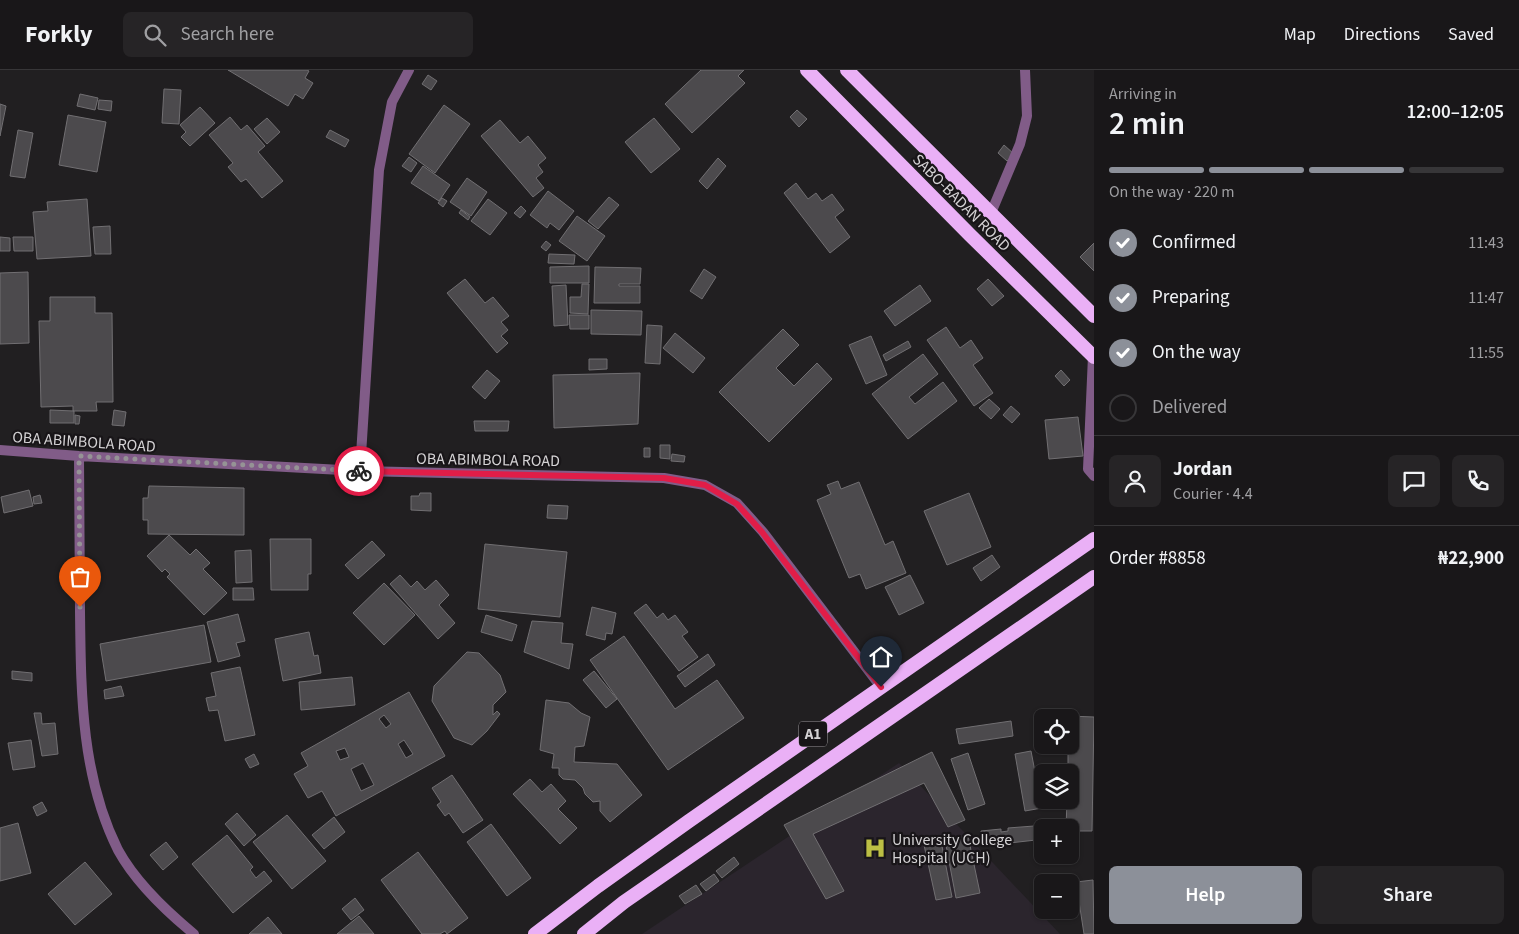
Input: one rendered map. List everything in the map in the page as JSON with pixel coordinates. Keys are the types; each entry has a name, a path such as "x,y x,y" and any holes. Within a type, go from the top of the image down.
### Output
{"highway":[{"name":"SABO-BADAN ROAD","path":"807,70 1094,356"},
{"name":"SABO-BADAN ROAD","path":"847,70 1092,310"},
{"name":"A1","path":"536,934 598,886 689,821 1094,539"},
{"name":"A1","path":"584,934 624,902 1094,577"}],"street":[{"path":"360,471 379,170 392,102 409,70"},
{"path":"991,212 1020,144 1027,116 1025,70"},
{"path":"1094,356 1088,469 1094,476"},
{"name":"OBA ABIMBOLA ROAD","path":"0,450 360,471 664,478 705,485 737,504 762,532 881,687"},
{"path":"79,456 81,682 86,740 98,803 119,851 143,886 172,916 194,934"}],"shaded area":[{"name":"University College Hospital (UCH)","path":"899,763 1034,906 1034,919 1046,919 1060,934 642,934"}],"building":[{"path":"228,70 307,70 309,71 305,78 313,83 303,99 295,94 288,106"},
{"path":"701,70 744,70 738,76 745,83 692,133 665,104"},
{"path":"428,75 437,81 431,90 422,84"},
{"path":"164,89 181,90 179,124 162,123"},
{"path":"80,94 98,98 95,110 77,106"},
{"path":"99,100 112,101 111,111 98,109"},
{"path":"0,104 6,106 0,136"},
{"path":"444,105 470,124 435,173 409,154"},
{"path":"200,107 215,123 190,146 181,137 186,132 180,125"},
{"path":"797,110 807,119 799,127 790,117"},
{"path":"68,115 106,122 97,172 59,165"},
{"path":"230,117 241,130 247,125 265,146 258,152 283,181 262,198 246,179 241,182 228,167 233,163 209,135"},
{"path":"267,118 280,132 267,144 254,129"},
{"path":"654,118 680,149 651,173 625,142"},
{"path":"500,120 520,143 528,136 546,158 538,165 543,172 536,178 544,188 533,197 481,136"},
{"path":"18,130 33,133 25,178 10,176"},
{"path":"330,130 349,140 345,147 326,137"},
{"path":"1004,145 1014,154 1007,161 998,153"},
{"path":"409,157 417,163 411,172 402,166"},
{"path":"718,158 726,166 707,189 699,181"},
{"path":"423,166 450,185 439,201 411,183"},
{"path":"467,178 487,192 471,216 450,202"},
{"path":"796,183 808,199 816,193 822,201 832,194 844,210 835,217 850,237 830,253 784,193"},
{"path":"548,191 574,211 559,230 550,223 547,228 530,215"},
{"path":"609,197 619,205 598,229 588,221"},
{"path":"442,198 447,201 443,207 438,203"},
{"path":"87,199 91,256 37,259 33,212 48,211 47,202"},
{"path":"488,199 507,213 490,235 471,221"},
{"path":"521,206 526,211 520,218 514,213"},
{"path":"461,210 470,217 468,220 459,213"},
{"path":"577,216 605,236 587,261 559,241"},
{"path":"110,226 111,254 95,254 93,227"},
{"path":"0,237 10,238 10,251 0,251"},
{"path":"13,237 33,237 33,251 14,251"},
{"path":"546,241 551,245 546,251 541,247"},
{"path":"1094,243 1094,271 1080,257"},
{"path":"549,254 575,255 574,264 548,263"},
{"path":"589,266 589,283 550,283 550,267"},
{"path":"595,267 641,268 640,284 619,284 619,286 640,286 640,303 594,303"},
{"path":"704,269 716,277 702,299 690,291"},
{"path":"28,272 29,343 0,344 0,273"},
{"path":"465,279 485,303 493,297 509,316 501,322 508,330 501,336 508,343 497,353 447,293"},
{"path":"988,279 1004,296 992,306 977,289"},
{"path":"582,284 589,284 588,314 570,313 570,297 581,297"},
{"path":"566,285 568,325 554,326 552,286"},
{"path":"920,285 931,301 895,326 884,311"},
{"path":"50,297 95,297 95,313 112,313 113,402 96,402 97,411 73,411 73,406 41,407 39,321 50,321"},
{"path":"591,310 642,311 641,335 591,334"},
{"path":"569,315 589,315 589,329 570,329"},
{"path":"647,325 662,326 660,364 645,363"},
{"path":"946,327 960,348 971,340 983,358 973,365 993,393 974,406 927,340"},
{"path":"783,329 799,345 776,368 794,386 817,363 832,379 769,442 719,392"},
{"path":"675,333 705,358 693,373 663,348"},
{"path":"871,336 887,375 866,384 849,345"},
{"path":"908,341 911,347 886,361 883,355"},
{"path":"923,354 938,374 909,397 915,404 943,382 957,401 908,439 872,394"},
{"path":"589,359 607,359 607,369 589,370"},
{"path":"487,370 500,381 485,399 472,387"},
{"path":"1061,370 1070,380 1064,386 1055,376"},
{"path":"640,373 638,424 554,428 553,375"},
{"path":"989,399 1000,409 991,419 979,408"},
{"path":"1011,406 1020,414 1012,423 1003,415"},
{"path":"50,410 74,411 74,423 50,423"},
{"path":"114,410 126,412 124,426 112,425"},
{"path":"75,415 80,416 79,424 75,424"},
{"path":"1078,417 1083,456 1049,459 1045,420"},
{"path":"474,421 509,421 508,431 475,431"},
{"path":"660,445 670,445 670,459 660,458"},
{"path":"644,448 650,448 650,457 644,457"},
{"path":"672,454 685,456 684,462 671,461"},
{"path":"838,481 841,489 859,482 885,545 893,541 906,573 866,589 860,574 849,578 817,500 831,494 827,485"},
{"path":"149,486 244,488 244,535 148,534 148,520 143,520 143,498 148,498"},
{"path":"29,490 33,506 4,513 1,497"},
{"path":"420,493 431,493 431,511 411,510 411,496 419,496"},
{"path":"969,493 991,547 947,565 924,511"},
{"path":"40,495 42,503 34,504 33,497"},
{"path":"548,505 568,506 567,519 547,518"},
{"path":"169,535 190,555 196,549 210,563 203,569 227,593 204,615 167,577 170,574 165,569 162,572 147,556"},
{"path":"270,539 311,539 311,574 308,574 308,590 271,590"},
{"path":"372,541 385,555 358,579 345,565"},
{"path":"485,544 567,552 560,617 478,609"},
{"path":"251,550 252,582 236,583 235,551"},
{"path":"992,555 1000,567 981,581 973,568"},
{"path":"400,575 411,587 417,581 425,590 436,580 449,595 439,605 455,623 438,639 390,584"},
{"path":"910,575 924,603 899,615 885,587"},
{"path":"384,583 415,615 384,645 353,613"},
{"path":"233,588 253,588 254,600 233,600"},
{"path":"646,604 657,618 663,613 668,620 675,615 688,632 682,636 698,657 679,671 634,613"},
{"path":"592,607 616,613 612,634 606,633 605,640 586,635"},
{"path":"238,614 245,641 236,643 240,656 218,662 207,622"},
{"path":"486,615 517,625 512,641 481,632"},
{"path":"532,621 563,623 561,643 573,644 569,669 524,652"},
{"path":"204,625 211,662 106,681 100,644"},
{"path":"309,632 314,656 318,655 321,673 283,681 275,639"},
{"path":"624,636 675,709 717,680 744,718 668,770 590,660"},
{"path":"467,652 479,653 500,675 506,692 493,705 493,715 497,711 500,714 487,731 472,745 454,738 432,701 434,686"},
{"path":"708,654 715,665 685,687 677,676"},
{"path":"240,667 255,735 225,741 218,710 209,711 206,698 216,696 211,673"},
{"path":"12,671 32,673 32,681 12,679"},
{"path":"594,671 617,699 606,708 583,680"},
{"path":"352,677 355,705 301,710 299,682"},
{"path":"121,686 124,696 105,699 104,690"},
{"path":"409,692 445,756 336,816 322,791 308,798 294,774 308,766 301,753","holes":["384,715 391,724 386,728 379,719","404,740 413,754 406,758 398,744","345,748 349,757 340,760 336,751","363,763 374,785 361,791 351,769"]},
{"path":"546,700 569,703 581,713 590,717 584,746 575,747 574,762 617,764 642,795 610,822 600,811 600,801 593,802 575,780 563,779 559,775 559,768 552,768 554,754 540,750"},
{"path":"34,713 41,713 42,724 55,723 58,754 42,756"},
{"path":"1079,716 1094,717 1092,831 1079,831 1079,819 1066,819 1067,809 1079,809 1079,764 1068,764 1068,754 1079,754"},
{"path":"1011,721 1013,736 959,744 956,729"},
{"path":"31,740 35,767 13,770 8,743"},
{"path":"1031,751 1034,767 1034,809 1036,809 1025,811 1015,754"},
{"path":"932,752 965,820 948,827 924,783 813,834 844,891 826,899 784,825"},
{"path":"968,753 985,804 968,810 951,759"},
{"path":"254,754 259,764 250,768 245,759"},
{"path":"452,775 483,820 463,833 449,813 445,816 437,805 441,802 432,788"},
{"path":"530,779 542,792 551,784 566,801 558,809 577,828 560,844 513,794"},
{"path":"42,802 47,811 37,816 33,807"},
{"path":"237,813 256,835 244,846 225,824"},
{"path":"287,815 326,861 292,889 253,842"},
{"path":"334,817 345,832 324,849 312,835"},
{"path":"18,823 31,873 0,881 0,828"},
{"path":"491,824 531,878 507,896 467,842"},
{"path":"1034,826 1034,840 983,846 981,831 1001,829 1001,832 1008,831 1008,828"},
{"path":"227,835 253,867 250,870 256,878 264,871 272,881 233,913 192,864"},
{"path":"968,836 980,893 956,898 945,840"},
{"path":"941,841 952,897 936,900 924,845"},
{"path":"166,842 178,857 163,870 150,855"},
{"path":"418,852 468,918 447,934 445,931 440,934 422,934 381,880"},
{"path":"734,857 739,864 722,878 716,871"},
{"path":"85,862 112,894 75,925 48,894"},
{"path":"714,874 719,881 706,891 700,884"},
{"path":"1093,880 1094,934 1084,934 1079,902 1079,882"},
{"path":"696,885 702,894 685,904 679,896"},
{"path":"355,898 364,910 351,920 342,909"},
{"path":"359,916 374,934 337,934"},
{"path":"268,917 282,934 249,934"}],"way so far":[{"path":"80,607 79,456 359,471"}],"place":[{"name":"University College Hospital (UCH)","path":"875,848"}],"route":[{"path":"359,471 664,478 705,485 737,504 762,532 881,687"}]}
